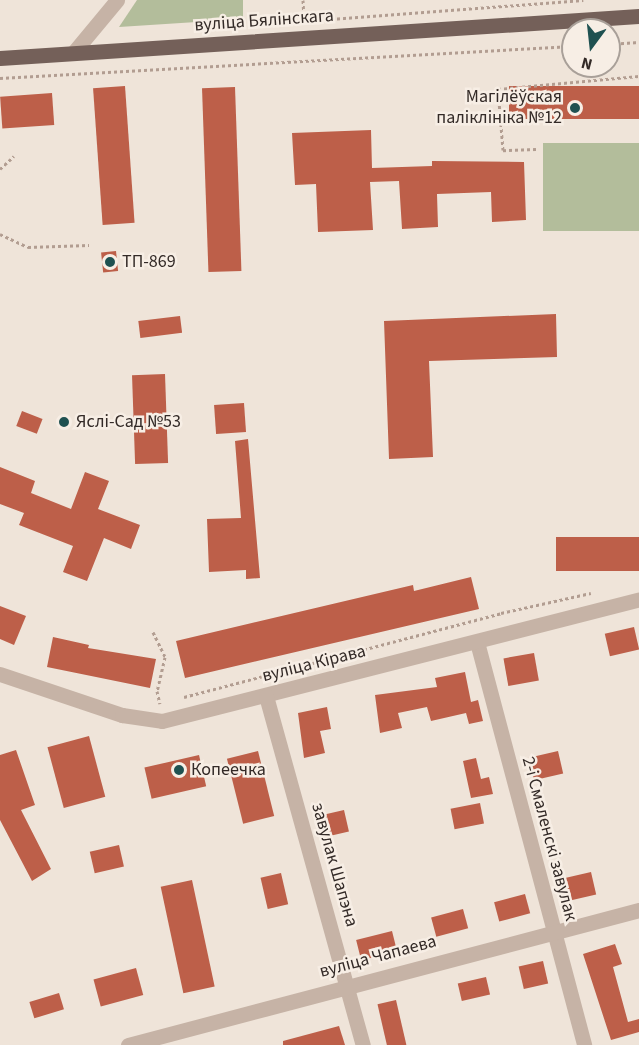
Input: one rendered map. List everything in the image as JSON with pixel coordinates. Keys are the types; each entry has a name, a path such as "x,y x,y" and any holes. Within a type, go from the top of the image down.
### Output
{"main road":[{"name":"вуліца Бялінскага","path":"0,58 639,16"}],"street":[{"path":"73,53 117,0"},
{"name":"вуліца Кірава","path":"0,674 146,722 266,696 639,599"},
{"name":"2-і Смаленскі завулак","path":"477,642 584,1045"},
{"name":"завулак Шапэна","path":"266,696 363,1045"},
{"name":"вуліца Чапаева","path":"128,1045 180,1038 348,985 639,910"}],"path":[{"path":"303,0 304,21"},
{"path":"621,43 639,42"},
{"path":"0,78 561,47"},
{"path":"536,149 503,150 498,89 639,76"},
{"path":"0,169 14,156"},
{"path":"0,234 27,247 89,245"},
{"path":"182,698 501,613 593,593"},
{"path":"153,632 165,657 157,691 160,704"},
{"path":"149,706 171,701"}],"green space":[{"path":"137,0 243,0 243,19 119,27"},
{"path":"543,143 639,143 639,231 543,231"}],"building":[{"path":"125,86 135,223 103,225 93,88"},
{"name":"Магілёўская паліклініка №12","path":"509,86 639,86 639,119 509,119"},
{"path":"235,87 241,271 208,272 202,88"},
{"path":"52,93 54,125 2,129 0,97"},
{"path":"371,130 372,168 432,166 432,161 524,162 526,220 492,222 491,192 437,194 438,227 402,229 399,181 370,182 373,230 318,232 316,184 295,185 292,133"},
{"name":"ТП-869","path":"116,251 118,271 103,272 101,253"},
{"path":"556,314 557,357 429,361 433,457 389,459 384,321"},
{"path":"180,316 182,333 140,338 138,321"},
{"path":"165,374 168,463 135,464 132,375"},
{"path":"244,403 246,432 216,434 214,405"},
{"path":"22,411 43,419 37,434 16,426"},
{"path":"248,439 260,578 246,579 246,570 209,572 207,519 241,518 235,441"},
{"path":"0,467 35,481 31,493 71,509 85,472 109,481 98,509 140,525 131,549 104,538 87,581 63,572 73,546 19,525 24,513 0,504"},
{"path":"556,537 639,537 639,571 556,571"},
{"path":"471,577 479,609 185,678 176,641 413,585 414,591"},
{"path":"0,606 26,616 14,645 0,639"},
{"path":"634,627 639,649 610,656 605,634"},
{"path":"53,637 89,645 88,648 156,659 150,688 47,667"},
{"path":"534,653 539,681 508,686 503,658"},
{"path":"465,672 471,702 478,700 483,721 469,724 466,713 431,721 427,707 398,713 402,728 380,733 375,695 437,687 435,678"},
{"path":"327,707 331,729 320,731 325,753 304,758 298,713"},
{"path":"89,736 105,797 64,808 47,747"},
{"path":"16,750 35,805 21,810 51,869 32,881 0,820 0,755"},
{"path":"258,751 274,816 243,824 227,759"},
{"path":"558,751 563,773 534,780 529,758"},
{"path":"199,755 206,786 152,799 144,768"},
{"path":"476,758 481,779 489,777 493,794 471,798 463,761"},
{"path":"480,803 484,824 455,829 451,809"},
{"path":"344,810 349,831 320,838 315,817"},
{"path":"119,845 124,866 95,873 90,852"},
{"path":"591,872 596,894 567,901 562,879"},
{"path":"281,873 288,904 268,909 261,878"},
{"path":"192,880 215,987 183,993 161,887"},
{"path":"525,894 530,913 499,922 494,902"},
{"path":"463,909 468,928 436,937 431,918"},
{"path":"392,931 397,951 361,960 356,940"},
{"path":"615,944 622,964 613,967 628,1022 639,1019 639,1032 611,1040 583,954"},
{"path":"543,961 548,983 524,989 519,967"},
{"path":"136,968 143,995 101,1006 93,979"},
{"path":"486,977 490,995 462,1001 458,984"},
{"path":"59,993 64,1009 34,1018 29,1002"},
{"path":"396,1000 406,1045 387,1045 377,1004"},
{"path":"339,1026 345,1045 283,1045 283,1041"}],"place":[{"name":"Магілёўская паліклініка №12","path":"575,108"},
{"name":"ТП-869","path":"110,262"},
{"name":"Яслі-Сад №53","path":"64,422"},
{"name":"Копеечка","path":"179,770"}]}
